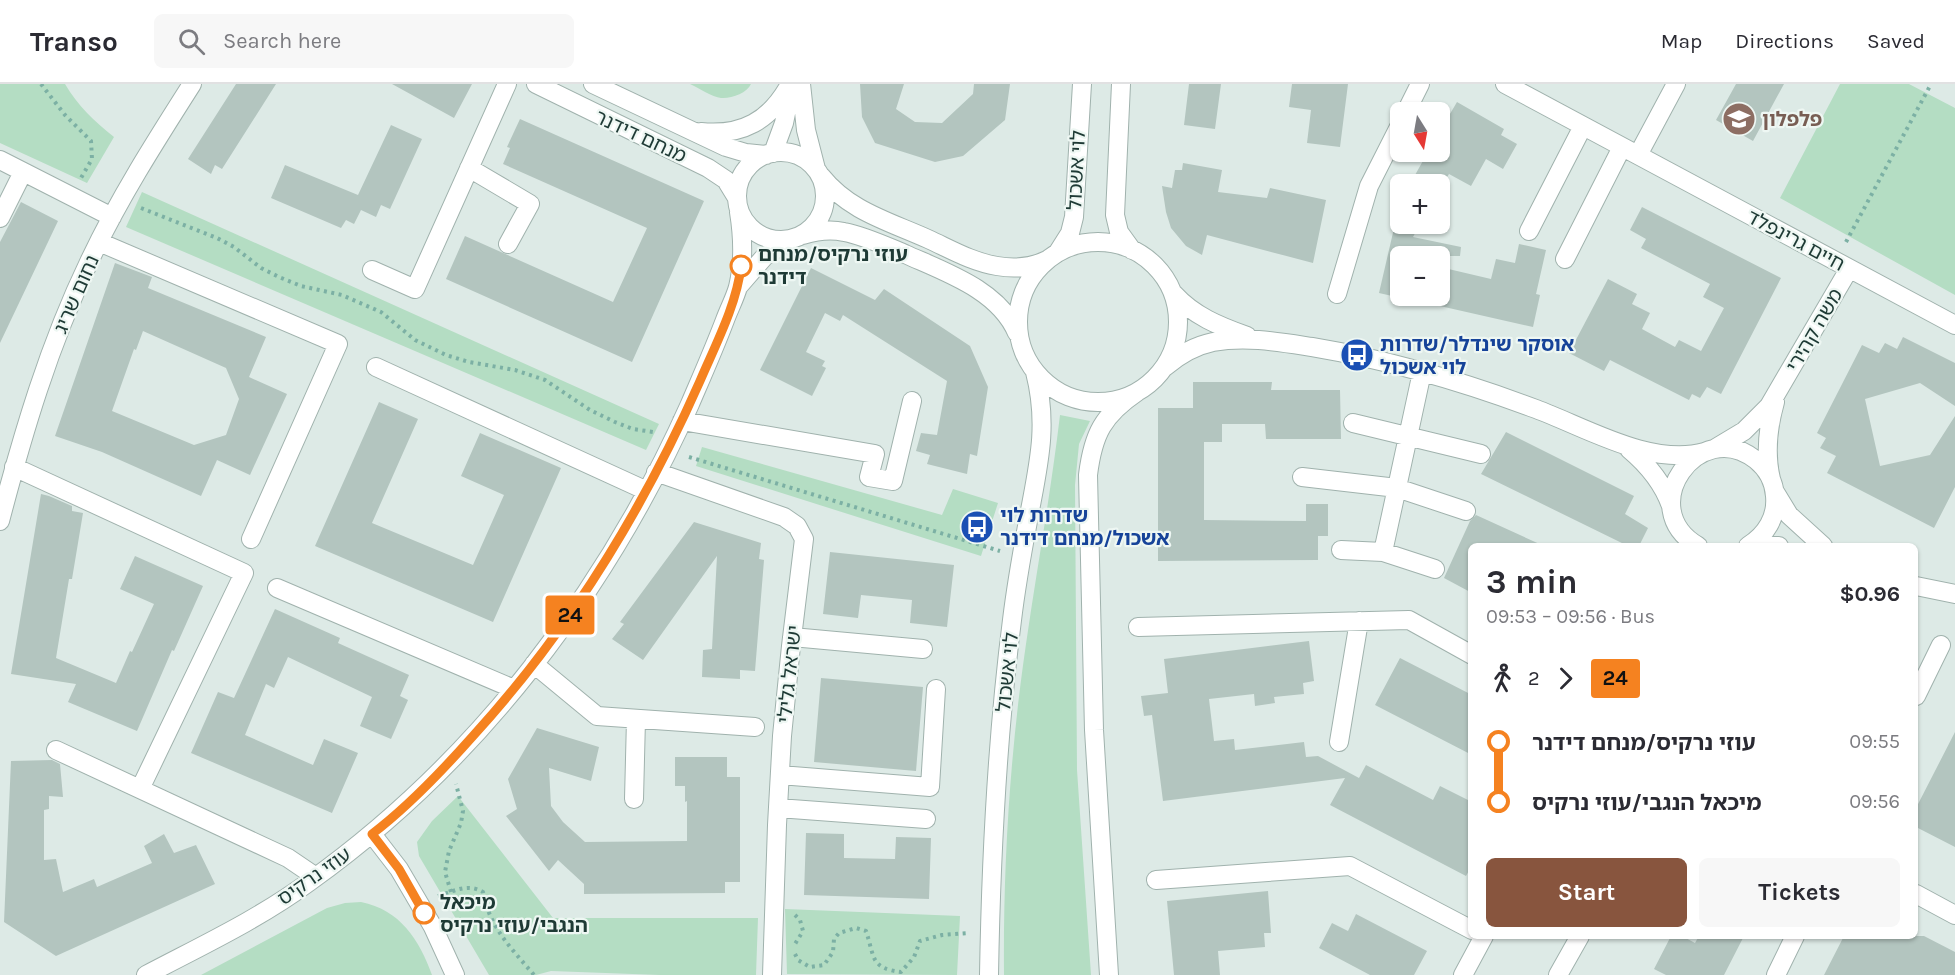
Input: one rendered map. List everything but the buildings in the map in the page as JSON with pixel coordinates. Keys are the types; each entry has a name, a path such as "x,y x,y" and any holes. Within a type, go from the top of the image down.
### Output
{"street":[{"name":"נחום שריג","path":"0,521 14,467 51,350 99,242 121,200 192,84"},
{"path":"372,270 415,289 507,84"},
{"name":"מנחם דידנר","path":"536,84 708,168 726,180 738,205"},
{"name":"מנחם דידנר","path":"593,84 731,149 769,154"},
{"path":"769,154 784,123 791,84"},
{"path":"677,125 710,133 744,128 754,124 774,108 791,84"},
{"path":"796,237 818,221 824,209 825,188 806,130 801,84"},
{"name":"לוי אשכול","path":"1053,256 1070,233 1074,217 1082,84"},
{"name":"לוי אשכול","path":"1121,84 1115,215 1119,232 1132,250"},
{"path":"1411,102 1420,84"},
{"name":"חיים גרינפלד","path":"1505,84 1955,326"},
{"path":"1565,259 1630,151 1676,84"},
{"path":"1529,231 1583,126"},
{"path":"1336,294 1369,186 1390,145"},
{"path":"1137,392 1113,401 1087,402 1053,389 1028,362 1011,320 981,292 949,274 854,234 832,231 768,239 756,233 746,224 738,205 738,184 744,172 754,162 769,154 787,153 800,156 836,193 858,209 975,260 998,266 1035,266 1083,243 1121,245 1143,255 1157,268 1174,294 1188,308 1205,319 1257,339"},
{"path":"0,160 112,218"},
{"path":"469,168 530,204 508,244"},
{"path":"0,218 23,172"},
{"name":"עוזי נרקיס","path":"147,975 229,932 316,877 372,834 450,762 534,664 605,561 647,491 712,353 737,288 743,243 738,205"},
{"name":"עוזי נרקיס","path":"737,288 765,256 796,237"},
{"path":"99,242 338,344 250,539"},
{"path":"1019,338 1018,312 1025,288 1031,277 1053,256"},
{"name":"משה קהירי","path":"1673,514 1672,494 1676,478 1691,460 1737,436 1763,413 1778,392 1842,265"},
{"path":"1165,367 1178,333 1179,320 1174,294"},
{"path":"1109,975 1095,752 1088,475 1091,452 1100,427 1115,409 1157,377 1165,367 1184,352 1202,345 1230,340 1257,339 1337,352 1422,372 1521,403 1623,444 1664,455 1686,456 1730,449 1752,458 1764,468 1789,515 1819,543"},
{"path":"376,367 647,491"},
{"name":"לוי אשכול","path":"989,975 995,794 1002,706 1021,558 1042,441 1042,404 1035,372"},
{"path":"1383,552 1422,372"},
{"name":"משה קהירי","path":"1773,486 1768,468 1768,442 1778,392"},
{"path":"675,435 874,454 869,477 893,481 912,401"},
{"path":"1353,423 1481,454"},
{"path":"1623,444 1637,455 1653,474 1665,493 1682,532 1695,543"},
{"path":"14,467 244,573 140,789"},
{"name":"ישראל גלילי","path":"656,472 778,514 797,526 804,539 792,637 780,775 772,975"},
{"path":"1302,477 1397,488 1466,511"},
{"path":"1753,543 1770,522 1775,507 1773,486"},
{"path":"1673,514 1677,543"},
{"path":"1341,550 1383,552 1435,569"},
{"path":"1918,586 1955,594"},
{"path":"277,588 514,689"},
{"path":"1138,627 1409,620 1468,653"},
{"path":"1339,742 1359,621"},
{"path":"792,637 923,649"},
{"path":"1918,692 1941,645"},
{"path":"534,664 597,716 755,728"},
{"path":"780,775 930,787 936,689"},
{"path":"634,799 636,719"},
{"path":"56,750 288,858 316,877"},
{"path":"778,808 927,819"},
{"path":"372,834 399,869 433,927 455,975"},
{"path":"1156,880 1350,866 1468,928"},
{"path":"1918,895 1955,915"},
{"path":"1464,975 1482,939"},
{"path":"1558,975 1578,939"},
{"path":"1776,975 1794,939"}],"path":[{"path":"41,84 65,115 91,141 92,159 71,196"},
{"path":"1842,265 1931,84"},
{"path":"121,200 217,238 234,247 261,268 279,277 301,286 342,295 381,312 415,340 446,355 525,373 545,380 590,410 633,429 675,435 1021,558"},
{"path":"450,762 463,812 448,851 445,872 451,892"},
{"path":"418,902 474,887 483,892 486,909 495,927 534,975"},
{"path":"774,912 792,912 800,920 803,931 793,949 798,960 810,967 824,965 832,952 834,939 839,933 856,928 866,931 876,963 884,970 901,972 914,957 920,941 942,935 990,932"}],"green space":[{"path":"0,84 65,84 87,113 114,137 87,183 0,143"},
{"path":"690,84 751,84 742,93 721,98"},
{"path":"1840,84 1909,84 1955,108 1955,295 1780,198"},
{"path":"142,192 659,424 646,450 126,227"},
{"path":"1060,415 1090,421 1079,444 1075,485 1077,770 1091,975 1004,975 1006,851 1016,726"},
{"path":"702,447 942,515 953,489 998,503 981,556 696,466"},
{"path":"458,796 553,918 758,918 756,975 660,975 551,971 536,975 489,975 419,856 417,842 432,821"},
{"path":"361,902 387,912 406,928 421,950 432,975 201,975 327,908"},
{"path":"785,909 960,916 957,975 787,974"}],"bus line":[{"name":"24","path":"424,913 399,869 372,834 446,766 506,701 558,632 605,561 647,491 682,421 737,288 741,266"}],"place":[{"name":"פלפלון","path":"1739,119"},
{"name":"עוזי נרקיס/מנחם דידנר","path":"741,266"},
{"name":"אוסקר שינדלר/שדרות לוי אשכול","path":"1357,355"},
{"name":"שדרות לוי אשכול/מנחם דידנר","path":"977,527"},
{"name":"מיכאל הנגבי/עוזי נרקיס","path":"424,913"}]}
